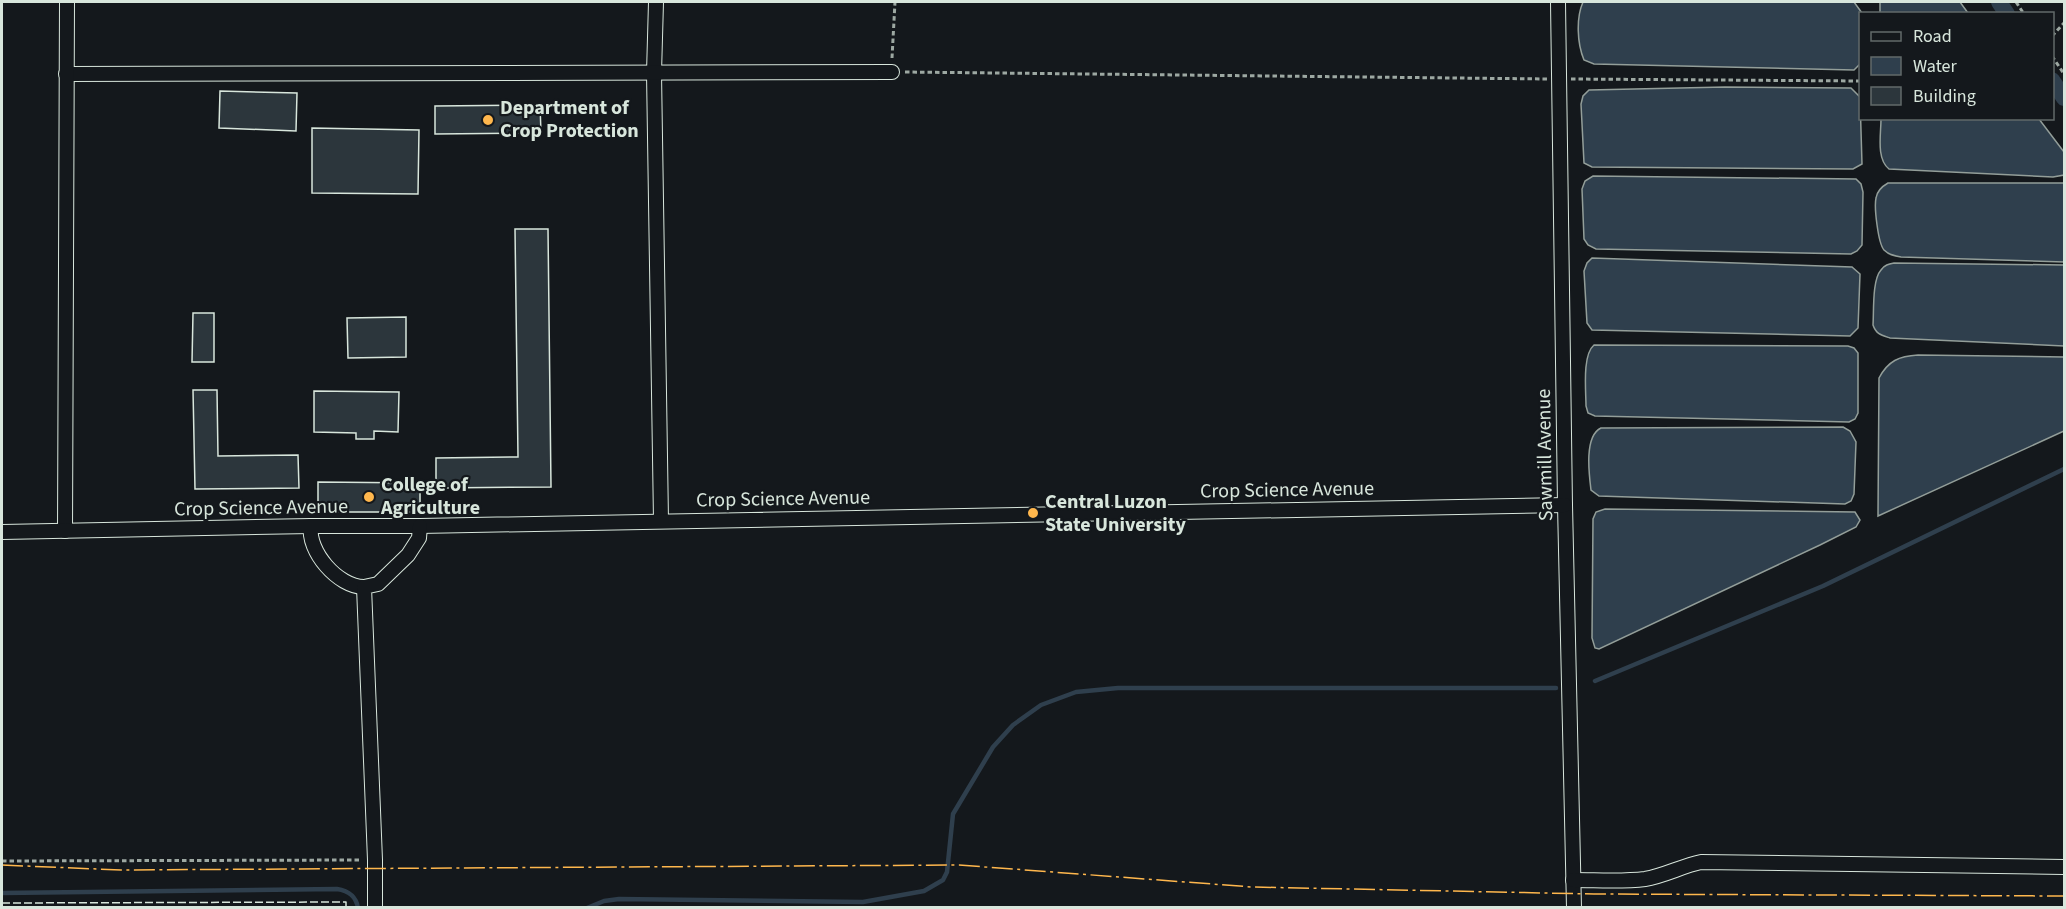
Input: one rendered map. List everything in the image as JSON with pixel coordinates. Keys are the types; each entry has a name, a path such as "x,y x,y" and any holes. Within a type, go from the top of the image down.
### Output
{"street":[{"path":"64,531 67,2"},
{"path":"656,2 654,73 661,521"},
{"name":"Sawmill Avenue","path":"1558,2 1564,505 1574,908"},
{"path":"66,74 892,72"},
{"name":"Crop Science Avenue","path":"2,532 1564,505"},
{"path":"311,526 312,543 332,571 347,584 364,586 378,584 408,555 419,538 420,526"},
{"path":"364,586 375,908"},
{"path":"1573,880 1645,879 1701,862 2064,867"}],"path":[{"path":"895,2 892,72 1859,81"},
{"path":"2054,59 2064,74"},
{"path":"2,861 375,860"}],"water":[{"path":"1583,2 1854,2 1861,12 1859,12 1859,65 1854,70 1594,64 1584,60 1580,46 1578,23"},
{"path":"1880,2 1960,2 1967,12 1880,12"},
{"path":"1725,87 1851,88 1859,96 1862,164 1853,169 1592,167 1584,163 1581,104 1583,96 1589,90"},
{"path":"1881,120 2040,120 2064,152 2064,175 2053,177 1889,169 1882,159"},
{"path":"1593,176 1856,179 1861,184 1863,192 1862,245 1851,254 1596,249 1588,245 1584,239 1582,189 1585,181"},
{"path":"1888,183 2064,183 2064,262 1901,257 1890,254 1884,250 1880,240 1876,209 1877,193"},
{"path":"1592,258 1852,267 1860,274 1858,328 1850,336 1592,330 1587,323 1584,271"},
{"path":"1894,263 2064,265 2064,346 1890,338 1881,335 1873,325 1876,281 1882,268"},
{"path":"1594,345 1848,346 1854,348 1858,353 1858,413 1855,419 1849,422 1595,416 1588,413 1585,383 1586,365 1590,350"},
{"path":"1918,355 2064,357 2064,431 1878,516 1879,378 1886,367 1895,360"},
{"path":"1843,427 1850,431 1856,442 1854,494 1851,501 1845,504 1599,496 1591,490 1590,447 1596,432 1601,428"},
{"path":"1605,509 1855,512 1860,520 1856,527 1820,545 1599,649 1595,648 1592,638 1593,519 1596,512"}],"building":[{"path":"220,91 297,93 296,131 219,128"},
{"name":"Department of Crop Protection","path":"540,105 541,133 435,134 435,106"},
{"path":"312,128 419,130 418,194 312,193"},
{"path":"515,229 548,229 551,487 436,488 436,458 518,457"},
{"path":"193,313 214,313 214,362 192,362"},
{"path":"406,317 406,357 348,358 347,318"},
{"path":"193,390 217,390 218,456 298,455 299,488 195,489"},
{"path":"314,391 399,392 398,432 374,431 374,439 356,439 356,433 314,432"},
{"name":"College of Agriculture","path":"318,482 420,483 420,512 318,512"}],"waterway":[{"path":"1999,2 2006,12"},
{"path":"2054,83 2064,98"},
{"path":"1595,681 1823,586 2064,469"},
{"path":"587,908 604,901 619,899 863,902 924,891 943,880 947,872 953,814 993,747 1013,725 1041,705 1076,692 1118,688 1556,688"},
{"path":"2,893 337,889 351,895 356,900 358,908"}],"fence":[{"path":"2,903 346,902 346,908"}],"power":[{"path":"2,865 121,870 959,865 1252,887 1594,894 2064,896"}],"place":[{"name":"Department of Crop Protection","path":"488,120"},
{"name":"College of Agriculture","path":"369,497"},
{"name":"Central Luzon State University","path":"1033,513"}]}
